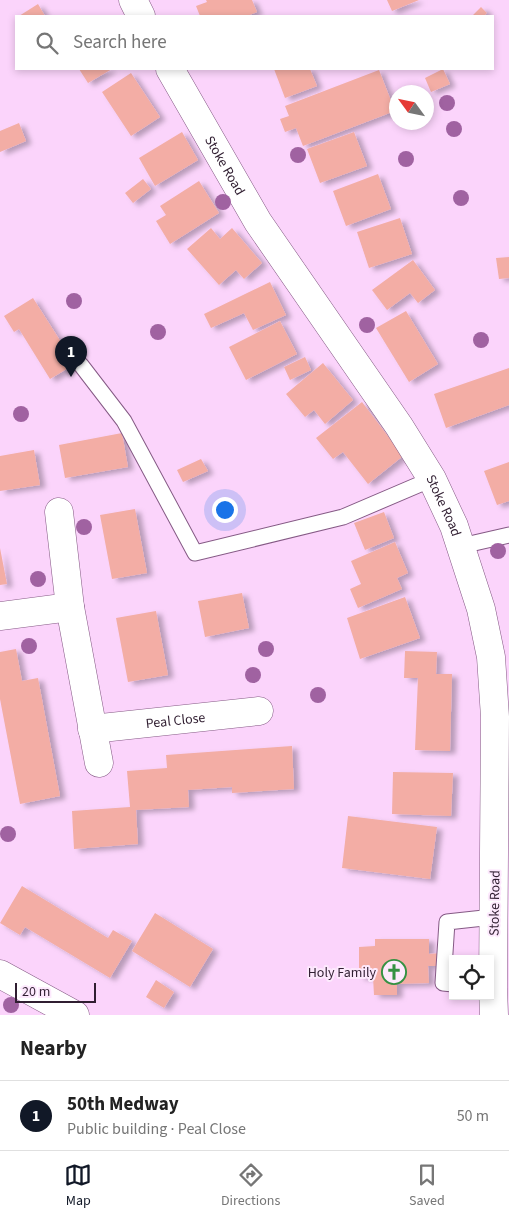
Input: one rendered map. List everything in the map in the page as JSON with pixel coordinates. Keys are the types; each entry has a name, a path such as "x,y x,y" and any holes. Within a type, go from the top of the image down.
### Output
{"street":[{"path":"132,0 140,15"},
{"name":"Stoke Road","path":"171,70 258,222 399,426 432,479 448,512 461,546 481,609 493,676 495,717 492,955"},
{"path":"59,512 70,607 98,763"},
{"path":"0,616 70,607"},
{"name":"Peal Close","path":"92,729 259,711"},
{"path":"0,974 75,1015"},
{"name":"Stoke Road","path":"493,1000 494,1015"}],"lane":[{"path":"81,365 124,421 195,553 343,517 432,479"},
{"path":"461,546 509,535"},
{"path":"449,984 443,984 447,922 493,917"}],"building":[{"path":"206,0 252,0 257,12 250,15 200,15 196,6 207,2"},
{"path":"387,0 419,0 392,11"},
{"path":"38,4 44,15 21,15"},
{"path":"481,7 487,13 485,15 473,15"},
{"path":"80,70 110,70 88,83"},
{"path":"274,70 310,70 317,86 285,98"},
{"path":"379,70 389,96 389,113 303,146 296,128 285,132 280,119 289,116 285,106"},
{"path":"441,70 443,70 450,84 434,91 434,85 428,85 425,78"},
{"path":"131,73 160,117 131,136 102,92"},
{"path":"19,123 26,141 0,152 0,131"},
{"path":"182,132 198,160 155,186 139,158"},
{"path":"354,132 367,166 320,183 307,149"},
{"path":"378,174 391,209 346,226 333,191"},
{"path":"143,179 151,189 133,203 125,193"},
{"path":"199,181 219,213 170,244 156,221 166,215 160,206"},
{"path":"400,218 412,254 369,268 357,232"},
{"path":"211,228 220,239 232,228 262,263 244,279 236,270 219,285 187,249"},
{"path":"509,257 509,278 499,279 496,258"},
{"path":"413,260 435,290 418,303 410,293 387,310 372,290"},
{"path":"270,282 286,315 253,330 244,313 211,328 204,314"},
{"path":"33,298 75,364 50,379 19,329 14,332 4,316"},
{"path":"406,311 438,364 409,382 376,328"},
{"path":"280,321 297,354 246,380 229,347"},
{"path":"305,357 311,370 290,380 284,367"},
{"path":"323,363 353,400 325,424 314,410 305,417 286,394"},
{"path":"509,368 509,405 446,428 434,394"},
{"path":"362,402 403,456 368,484 343,452 333,459 316,438"},
{"path":"122,433 128,467 65,478 59,445"},
{"path":"34,450 40,485 0,491 0,456"},
{"path":"201,459 208,471 183,482 177,470"},
{"path":"509,462 509,501 497,505 484,471"},
{"path":"135,509 147,573 112,579 100,515"},
{"path":"384,512 394,538 365,550 354,523"},
{"path":"395,542 408,573 397,578 402,589 358,608 350,589 361,584 351,561"},
{"path":"0,548 7,584 0,585"},
{"path":"242,593 249,628 205,637 198,601"},
{"path":"405,597 420,638 360,659 347,618"},
{"path":"156,611 168,675 128,682 116,618"},
{"path":"16,649 22,681 38,678 60,796 20,804 0,699 0,652"},
{"path":"405,651 437,652 436,674 452,674 450,751 415,750 418,678 404,678"},
{"path":"292,746 294,789 232,793 232,787 188,790 189,807 136,810 138,844 74,849 72,811 130,807 127,771 167,768 166,755"},
{"path":"393,772 453,773 451,816 392,814"},
{"path":"348,816 437,827 430,879 342,868"},
{"path":"22,886 108,938 113,930 132,941 110,978 25,927 20,935 0,923"},
{"path":"155,913 213,949 190,987 132,951"},
{"name":"Holy Family","path":"375,939 429,939 429,954 441,953 441,966 428,966 429,983 397,984 397,995 374,995 373,977 359,977 359,947 375,946"},
{"path":"156,980 174,992 164,1008 146,997"}],"place":[{"name":"50th Medway","path":"71,377"},
{"name":"Holy Family","path":"394,972"}]}
